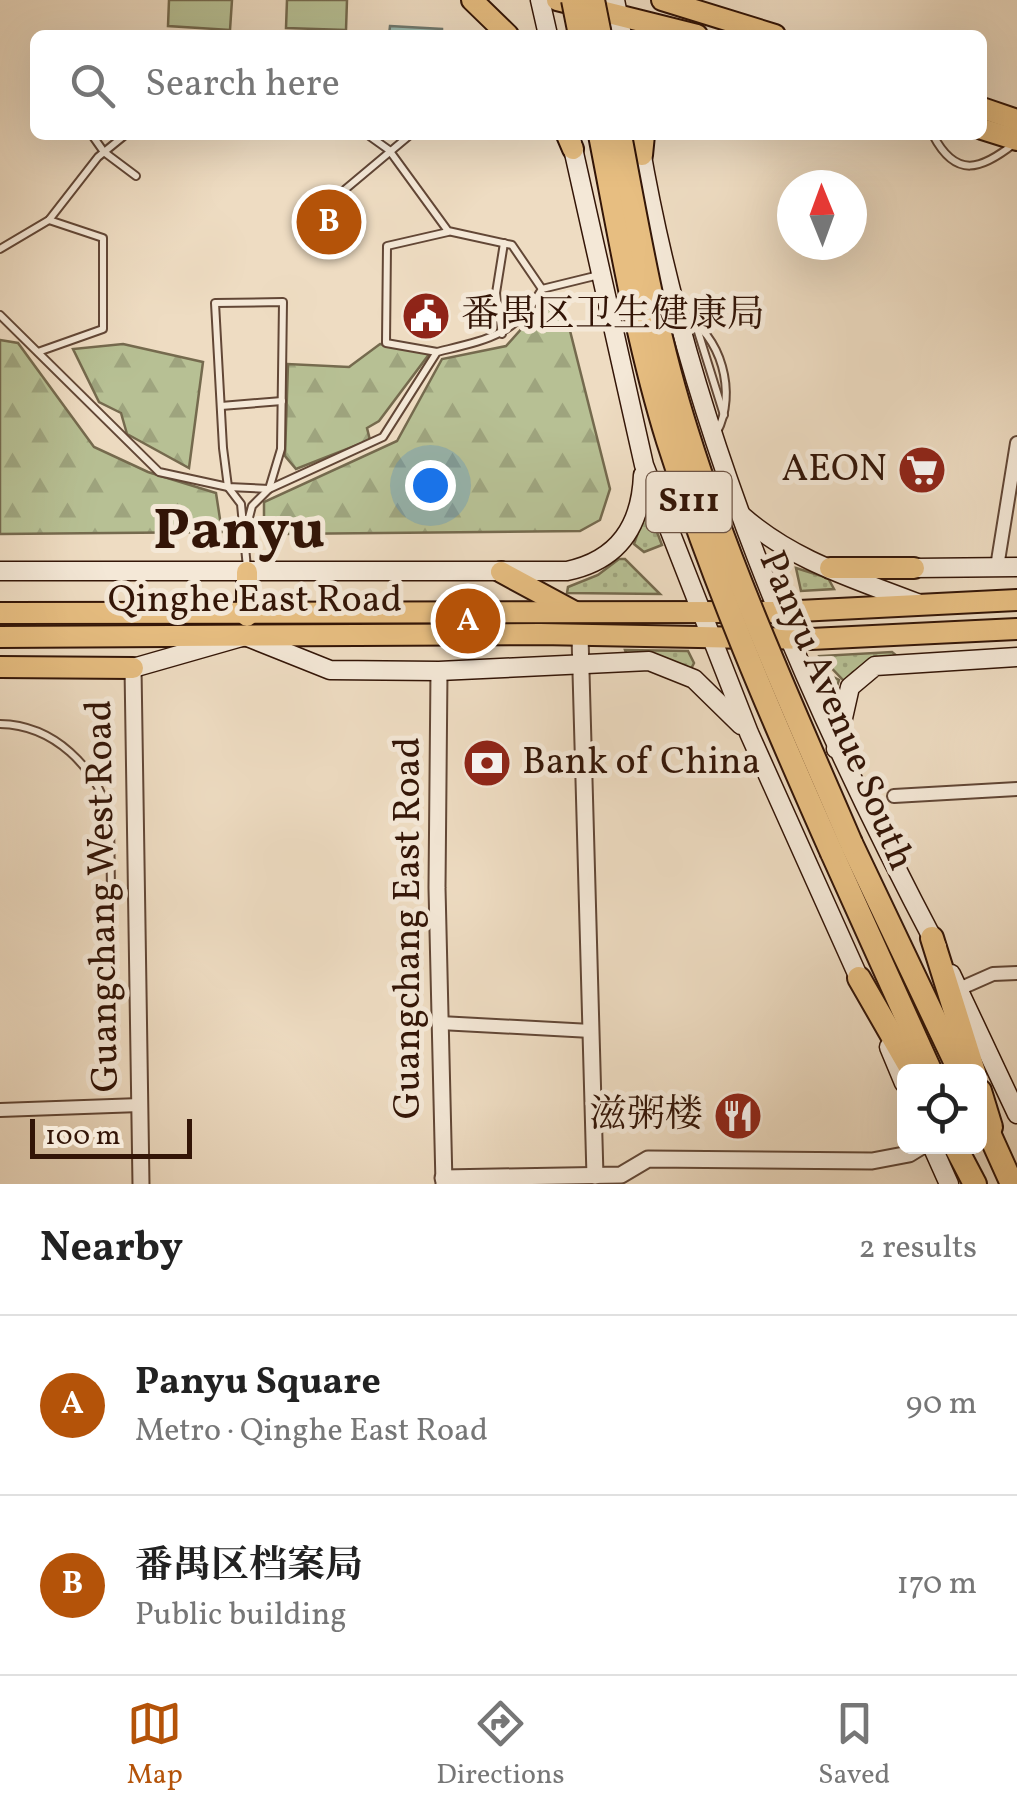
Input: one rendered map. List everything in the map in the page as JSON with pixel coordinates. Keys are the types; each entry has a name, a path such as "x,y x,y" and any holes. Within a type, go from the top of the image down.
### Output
{"highway":[{"path":"573,0 579,30"},
{"path":"594,0 599,30"},
{"name":"Panyu Avenue South","path":"601,140 641,341 667,438 711,565 842,848 956,1064"},
{"name":"Panyu Avenue South","path":"621,140 660,340 687,432 734,567 928,1064"},
{"path":"932,938 971,1064"},
{"path":"859,978 909,1064"},
{"path":"987,1114 1001,1159"},
{"path":"987,1128 1012,1184"},
{"path":"960,1154 979,1184"},
{"path":"969,1154 979,1184"}],"main road":[{"path":"472,0 503,30"},
{"path":"540,0 547,30"},
{"path":"557,0 616,7 683,30"},
{"path":"662,0 761,30"},
{"path":"707,0 726,18"},
{"path":"987,110 1017,120"},
{"path":"987,131 1017,141"},
{"path":"570,140 644,464 748,733 897,1067"},
{"path":"578,171 585,154 607,140"},
{"path":"615,140 642,142 676,311 736,512 836,749 1012,1086 1017,1114"},
{"path":"0,571 567,571 608,555 638,519 644,464"},
{"path":"736,512 773,544 917,603"},
{"path":"830,568 1017,567"},
{"path":"246,626 247,572"},
{"path":"501,572 577,613"},
{"name":"Qinghe East Road","path":"0,637 577,613 779,612 1017,600"},
{"name":"Qinghe East Road","path":"0,614 246,626 711,638 1017,629"},
{"path":"0,667 132,668 246,626 330,670 439,671 630,660 667,667 708,690 748,733"},
{"path":"836,749 850,687 874,666 1017,657"},
{"path":"936,1154 949,1184"}],"street":[{"path":"997,567 1017,443"},
{"path":"580,636 594,1176"},
{"name":"Guangchang West Road","path":"132,668 141,1184"},
{"name":"Guangchang East Road","path":"439,671 436,888 444,1181"},
{"path":"894,796 1017,789"},
{"path":"958,988 993,974 1017,973"},
{"path":"440,1023 591,1031"},
{"path":"0,1110 140,1105"},
{"path":"444,1181 594,1176 626,1180 648,1159 872,1161 909,1154"}],"lane":[{"path":"96,140 104,152 136,176"},
{"path":"0,248 50,220 104,152 119,140"},
{"path":"374,140 390,152 449,232"},
{"path":"342,192 404,140"},
{"path":"937,140 950,161 970,167 988,163 1017,141"},
{"path":"38,352 103,329 103,238 50,220"},
{"path":"542,289 512,245 449,232 387,246 386,343 437,352 502,334 532,306 542,289 600,275"},
{"path":"502,334 496,292 504,244"},
{"path":"247,572 241,504 228,487 215,303 283,302 281,450 268,489"},
{"path":"676,311 695,321 714,346 728,394 724,417 712,440"},
{"path":"0,315 160,472 228,487 268,489"},
{"path":"245,533 252,506 268,489 383,437 437,352"},
{"path":"220,406 282,402"},
{"path":"0,724 31,726 55,739 104,795 110,817 112,966"}],"green space":[{"path":"169,0 232,0 230,30 168,26"},
{"path":"287,0 347,0 346,30 286,28"},
{"path":"541,307 566,315 610,489 600,520 580,531 280,534 274,519 264,519 264,502 397,441 442,359 506,346"},
{"path":"0,340 18,343 94,447 148,472 216,493 222,532 0,534"},
{"path":"123,344 203,362 189,468 127,434 121,413 99,402 73,349"},
{"path":"380,344 430,353 379,421 367,428 370,440 296,469 285,456 288,364 349,367"},
{"path":"650,514 662,545 644,552 634,544 644,515"},
{"path":"619,559 625,559 660,594 567,593 568,587 598,575"},
{"path":"796,568 828,578 834,589 801,591"},
{"path":"625,650 688,651 694,663 690,671 627,656"},
{"path":"892,652 897,656 893,660 853,672 844,681 820,656"},
{"path":"810,669 839,680 832,702 827,702"}],"water":[{"path":"390,26 442,29 442,30 390,30"}],"place":[{"name":"番禺区档案局","path":"329,222"},
{"name":"番禺区卫生健康局","path":"426,316"},
{"name":"AEON","path":"922,470"},
{"name":"Panyu Square","path":"468,621"},
{"name":"Bank of China","path":"487,763"},
{"name":"滋粥楼","path":"738,1116"}],"district":[{"name":"Panyu","path":"239,533"}]}
